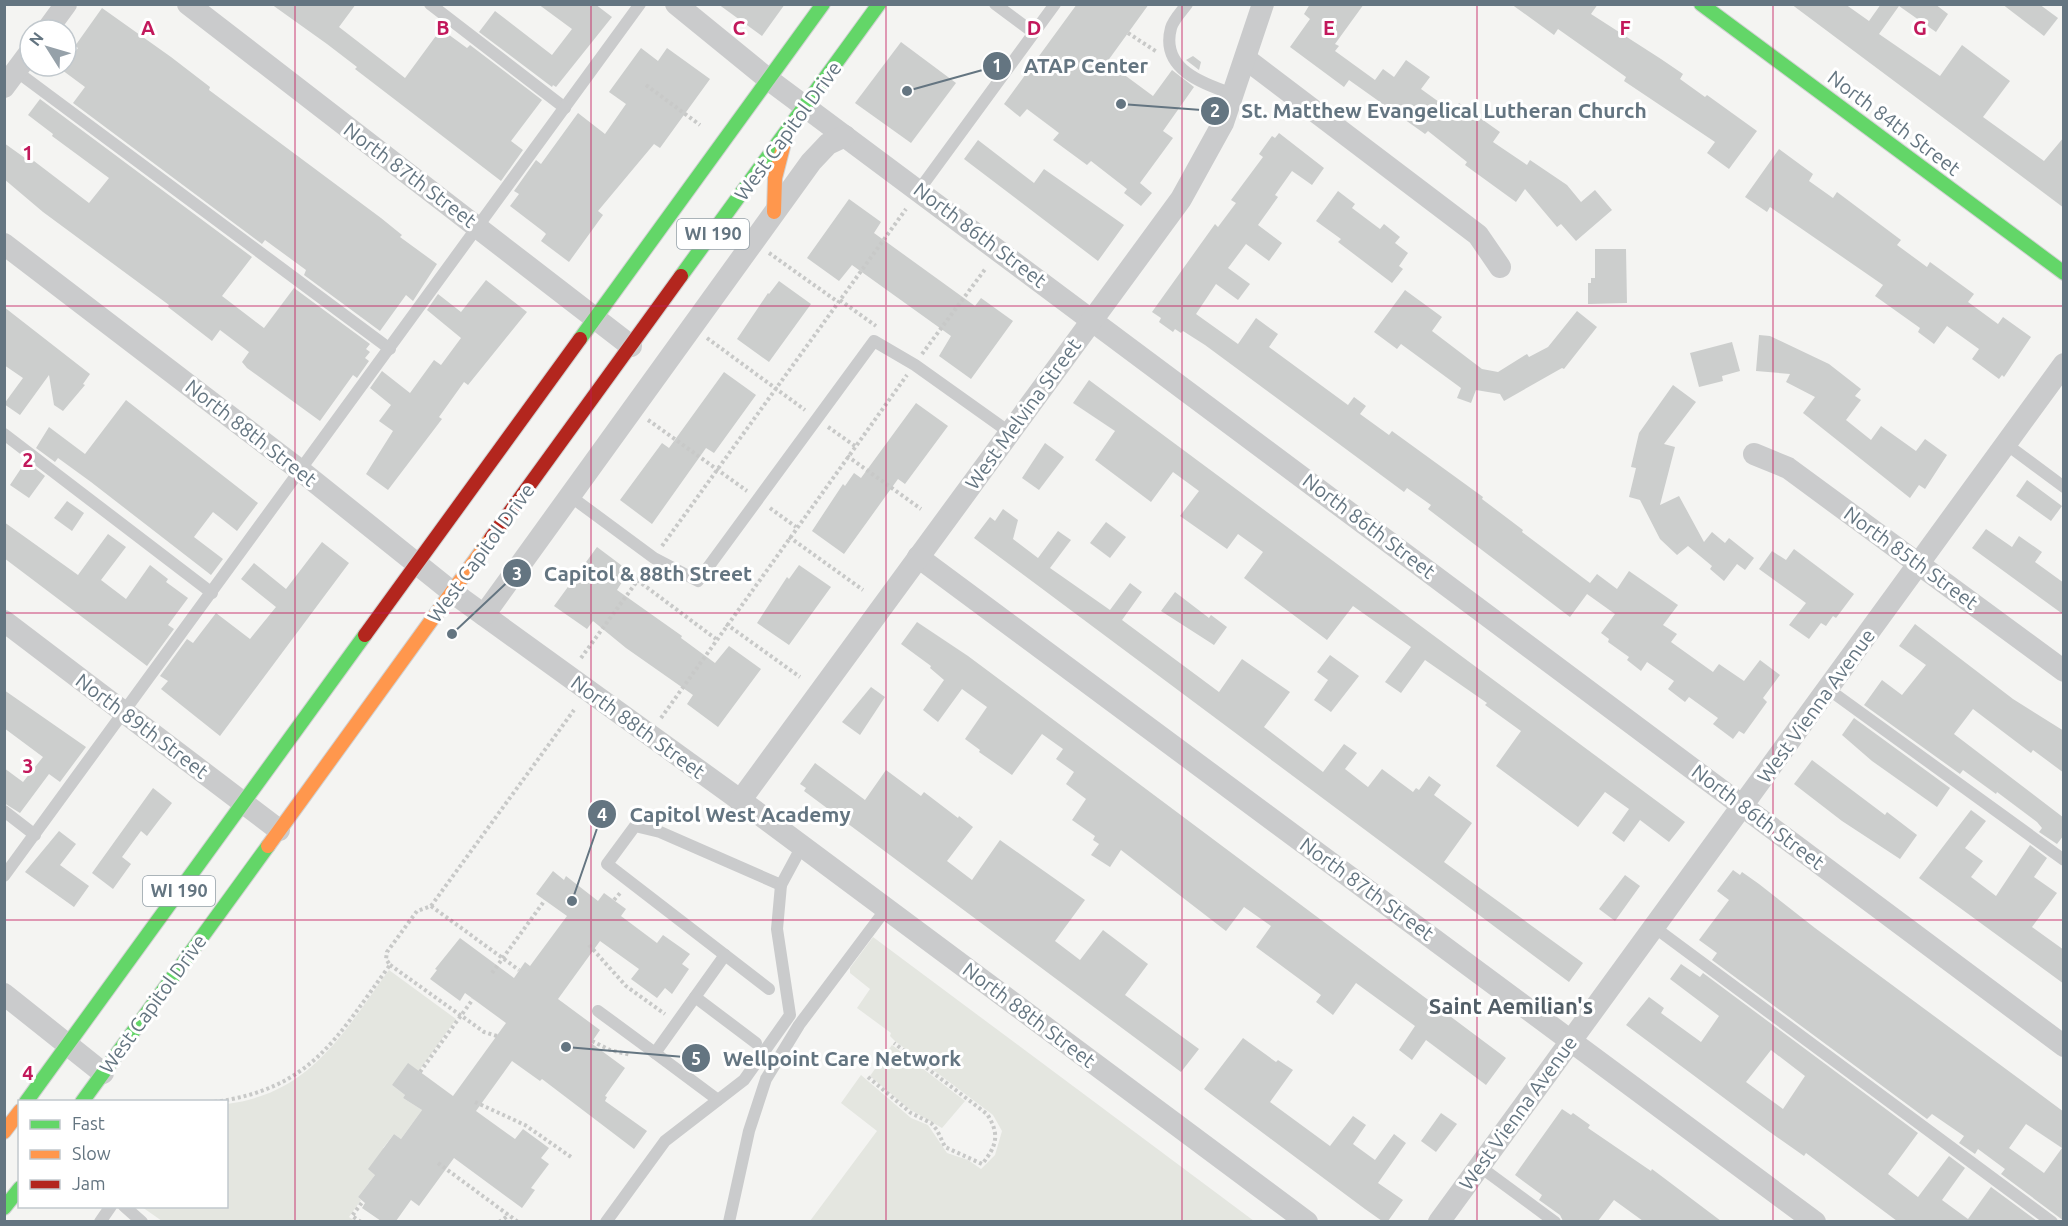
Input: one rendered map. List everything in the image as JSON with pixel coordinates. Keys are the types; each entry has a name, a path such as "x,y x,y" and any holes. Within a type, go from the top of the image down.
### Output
{"main road":[{"name":"WI 190","path":"27,1100 823,4"},
{"name":"West Capitol Drive","path":"83,1100 879,4"},
{"name":"North 84th Street","path":"1701,4 2064,273"},
{"path":"774,212 775,178 789,129"},
{"path":"4,1132 18,1114"},
{"path":"4,1208 18,1190"}],"street":[{"path":"56,18 66,4"},
{"name":"North 87th Street","path":"188,4 631,346"},
{"name":"North 86th Street","path":"676,4 768,79 845,136 913,199 1093,319 2064,1046"},
{"name":"West Melvina Street","path":"740,801 1181,199 1223,123 1263,4"},
{"path":"1246,59 1478,235 1500,267"},
{"name":"West Capitol Drive","path":"484,615 816,155 828,144 845,136"},
{"name":"North 88th Street","path":"4,244 301,471 452,592 802,846 1307,1221"},
{"name":"West Vienna Avenue","path":"1439,1221 2064,363"},
{"name":"North 85th Street","path":"1754,454 1788,468 2064,671"},
{"name":"North 87th Street","path":"918,557 1815,1221"},
{"name":"North 89th Street","path":"4,621 279,830"},
{"path":"5,995 103,1073"}],"lane":[{"path":"430,4 565,108"},
{"path":"4,876 125,714 640,4"},
{"path":"995,4 1034,33"},
{"path":"913,199 1055,4"},
{"path":"1187,4 1171,26 1170,44 1175,62 1190,77 1233,94"},
{"path":"10,79 390,349"},
{"path":"570,496 654,558 698,581 874,341 915,365 1009,432"},
{"path":"4,434 212,593"},
{"path":"2006,444 2064,487"},
{"path":"1828,689 2064,860"},
{"path":"4,812 35,835"},
{"path":"769,989 607,864 635,826 660,832 781,885"},
{"path":"606,1221 665,1141 744,1080 790,1015 777,929 781,885 802,846"},
{"path":"729,1221 749,1131 766,1079 799,1025 886,909"},
{"path":"1654,927 2052,1221"},
{"path":"655,1053 725,955"},
{"path":"695,997 756,1043"},
{"path":"598,1011 718,1100"},
{"path":"1479,1166 1555,1221"},
{"path":"100,1221 110,1208"},
{"path":"126,1208 142,1221"}],"path":[{"path":"1128,33 1157,52"},
{"path":"646,85 700,125"},
{"path":"581,658 913,199"},
{"path":"766,251 838,302"},
{"path":"661,718 847,456 986,268"},
{"path":"704,336 855,446"},
{"path":"645,418 796,527"},
{"path":"847,456 921,509"},
{"path":"789,537 863,590"},
{"path":"637,580 716,639"},
{"path":"726,624 800,677"},
{"path":"497,1036 484,1032 390,965 386,959 387,952 417,911 431,906 574,710"},
{"path":"614,900 620,892 630,898"},
{"path":"492,973 544,900"},
{"path":"431,906 519,970"},
{"path":"589,945 626,986 670,1018"},
{"path":"224,1100 243,1098 270,1090 299,1074 324,1052 390,965"},
{"path":"420,1072 473,999"},
{"path":"868,1077 911,1113 931,1123 951,1151 972,1157 982,1164 992,1151 997,1140 995,1126 987,1114 894,1043"},
{"path":"475,1102 525,1125 571,1157"},
{"path":"438,1162 518,1221"},
{"path":"361,1221 352,1216 363,1201"},
{"path":"499,1221 509,1215"}],"shaded area":[{"path":"873,937 1254,1221 810,1221 877,1131 841,1103 861,1075 911,1118 928,1125 947,1153 968,1160 981,1169 995,1155 1002,1131 993,1115 895,1041 890,1036 891,1033 857,1008 870,989 850,973 850,968"},
{"path":"389,970 456,1019 419,1071 392,1085 405,1095 403,1098 422,1110 401,1139 394,1134 383,1148 391,1154 358,1197 361,1200 349,1217 355,1221 162,1221 143,1208 228,1208 228,1104 256,1098 281,1087 303,1073 340,1037"},
{"path":"892,1045 965,1101 942,1128 909,1109 870,1076"}],"building":[{"path":"271,4 356,4 339,27 405,78 441,29 467,48 470,45 542,100 511,141 523,150 501,181 355,69 357,67"},
{"path":"538,4 595,4 612,17 556,87 553,85 552,87 479,32 495,11 552,55 572,29"},
{"path":"718,4 785,4 762,36"},
{"path":"1077,4 1149,4 1107,62 1153,96 1172,70 1194,87 1163,131 1173,138 1140,183 1152,193 1141,206 1124,193 1127,189 1091,161 1087,165 1053,140 1059,133 1027,109 1020,117 1004,104"},
{"path":"1310,4 1364,4 1335,44 1339,46 1335,51 1375,80 1383,69 1394,77 1406,60 1430,77 1421,89 1453,112 1459,103 1500,132 1493,142 1527,165 1530,160 1567,185 1581,202 1595,190 1612,210 1576,241 1561,224 1557,227 1525,189 1516,202 1465,165 1467,162 1428,131 1425,134 1349,80 1344,87 1290,47 1310,19 1304,14"},
{"path":"1511,4 1598,4 1591,14 1683,74 1680,79 1705,97 1707,95 1757,131 1729,169 1707,153 1715,142 1624,81 1626,77 1558,29 1554,35"},
{"path":"1791,4 1845,4 1869,21 1881,4 1935,4 1948,14 1936,32 1899,6 1879,34 1940,76 1962,45 2010,81 1983,117 2044,161 2064,137 2064,208"},
{"path":"2002,4 2039,4 2058,18 2044,36"},
{"path":"102,8 171,57 210,87 209,90 381,218 402,235 400,237 437,264 413,301 406,295 380,331 304,275 306,270 265,240 262,244 73,103 85,87 73,78 78,78 78,42"},
{"path":"901,42 956,83 911,143 855,103"},
{"path":"641,48 658,61 667,48 710,79 660,148 654,144 598,211 603,215 569,262 541,241 546,234 544,232 510,206 519,194 514,191 536,160 541,164 578,113 605,134 626,104 609,92"},
{"path":"1193,56 1201,62 1199,70 1186,60"},
{"path":"40,99 252,257 222,296 264,328 294,288 370,344 366,349 370,352 365,358 369,361 357,378 353,375 320,421 247,368 242,362 249,352 220,330 212,341 168,307 169,305 43,212 4,179 4,143 32,163 34,161 89,203 109,178 52,136 53,134 28,115"},
{"path":"1279,133 1324,168 1312,185 1292,171 1275,195 1278,197 1258,225 1282,243 1269,261 1246,244 1228,268 1250,284 1238,300 1216,284 1196,314 1238,344 1256,318 1278,334 1269,347 1348,405 1354,397 1366,406 1360,414 1389,435 1392,431 1483,497 1482,499 1523,530 1522,532 1590,583 1597,574 1617,589 1629,571 1678,605 1663,625 1677,634 1671,642 1713,672 1719,664 1744,681 1760,660 1780,675 1763,698 1767,702 1744,734 1739,731 1733,739 1713,724 1718,718 1689,697 1685,702 1668,689 1674,681 1647,662 1641,671 1627,660 1629,657 1608,642 1609,639 1601,633 1615,614 1587,594 1570,617 1428,509 1431,505 1407,488 1404,492 1205,345 1183,331 1181,333 1175,329 1173,332 1159,322 1161,318 1152,312 1215,224 1218,227 1236,203 1231,200 1263,157 1259,154 1272,136 1275,138"},
{"path":"978,140 1034,183 1044,169 1124,225 1098,261 964,159"},
{"path":"1779,149 1813,174 1809,181 1833,198 1837,192 1901,240 1897,245 1927,267 1930,262 1974,294 1968,302 1998,324 2003,317 2031,337 2004,377 2002,375 1999,379 1972,359 1979,349 1947,326 1934,344 1918,332 1920,328 1875,296 1883,285 1770,207 1767,212 1745,197"},
{"path":"1338,191 1355,204 1352,208 1380,229 1384,224 1400,237 1395,243 1408,253 1399,266 1403,269 1392,283 1338,242 1341,239 1316,221"},
{"path":"849,199 881,222 874,233 975,306 981,298 1013,321 971,379 939,356 951,336 852,265 839,281 807,258"},
{"path":"1595,249 1626,249 1627,303 1588,304 1588,283 1591,283 1591,278 1595,278"},
{"path":"486,280 527,312 468,385 464,382 439,417 442,419 388,490 366,474 393,431 379,421 391,405 370,388 382,371 410,393 434,360 441,365 461,338 427,310 438,294 461,312"},
{"path":"779,281 811,304 769,362 737,339 768,293"},
{"path":"1405,290 1442,317 1432,331 1482,369 1498,372 1527,354 1529,357 1548,347 1577,311 1597,327 1564,369 1562,368 1504,401 1500,394 1476,390 1471,403 1457,398 1461,388 1401,344 1397,349 1374,332"},
{"path":"4,307 90,374 83,384 85,385 63,411 54,405 49,375 20,415 4,404 23,378 4,365"},
{"path":"1759,335 1770,336 1829,364 1861,389 1855,396 1861,400 1846,420 1871,440 1881,426 1916,451 1925,439 1947,455 1925,489 1919,485 1910,498 1803,413 1815,397 1786,382 1790,374 1756,371"},
{"path":"1732,342 1740,371 1722,376 1723,381 1699,387 1690,353"},
{"path":"724,372 756,395 714,453 706,448 652,524 620,500 662,443 669,448"},
{"path":"1089,380 1685,822 1669,842 1640,820 1624,842 1612,833 1629,809 1605,792 1578,827 1496,766 1521,731 1485,705 1487,703 1425,660 1401,693 1385,682 1411,647 1353,606 1327,640 1244,578 1263,552 1238,534 1227,549 1180,516 1199,491 1173,472 1151,502 1095,460 1115,431 1073,403"},
{"path":"1673,385 1696,402 1664,444 1675,447 1660,505 1679,496 1704,542 1712,532 1725,543 1729,538 1754,558 1745,570 1737,564 1724,581 1710,569 1712,566 1688,546 1677,555 1660,539 1640,500 1629,497 1636,468 1631,467 1639,433"},
{"path":"126,400 258,503 237,531 213,512 194,537 223,559 211,575 58,458 55,462 36,448 49,427 85,454"},
{"path":"916,403 948,426 905,484 898,479 844,554 812,531 843,484 845,486 854,473 861,478"},
{"path":"1045,443 1064,457 1039,490 1022,478"},
{"path":"26,461 45,476 29,498 10,485"},
{"path":"2027,480 2062,506 2051,521 2016,496"},
{"path":"67,501 84,513 72,531 54,518"},
{"path":"1003,509 1018,520 1013,539 1038,558 1058,531 1071,540 1050,568 1110,610 1130,583 1142,592 1122,620 1219,692 1242,659 1290,692 1264,727 1323,772 1344,744 1357,753 1345,769 1368,787 1382,769 1413,792 1416,788 1419,790 1429,776 1441,785 1434,795 1472,823 1444,862 1583,963 1569,982 974,538 990,517 995,521"},
{"path":"4,522 78,575 108,534 126,547 101,580 126,599 150,565 168,579 166,582 188,598 168,625 174,629 147,666 4,558"},
{"path":"1106,522 1126,537 1110,558 1090,543"},
{"path":"1986,529 2012,547 2019,536 2042,552 2035,562 2064,583 2064,615 1972,548"},
{"path":"322,542 349,563 220,736 161,689 168,681 160,676 187,639 193,643 216,613 250,639 276,607 241,579 254,563 286,589"},
{"path":"597,547 629,571 617,590 682,636 681,638 715,663 729,646 761,669 718,727 687,704 693,695 626,648 593,621 587,629 554,606"},
{"path":"1794,549 1854,594 1836,618 1833,616 1826,626 1821,623 1809,639 1789,625 1806,603 1759,569 1772,551 1786,560"},
{"path":"799,565 831,587 789,645 757,623 787,577 789,579"},
{"path":"1175,592 1209,618 1211,615 1227,627 1214,645 1161,611"},
{"path":"917,622 968,656 1506,1058 1486,1085 1426,1040 1412,1060 1399,1050 1415,1026 1356,983 1333,1015 1316,1002 1321,995 1256,947 1271,926 1244,907 1226,931 1121,850 1110,867 1091,855 1099,844 1093,840 1095,836 1072,820 1086,799 1066,784 1074,772 1056,759 1063,749 1042,734 1012,775 979,752 980,750 965,739 987,707 962,689 938,722 923,710 944,680 930,668 931,666 901,644"},
{"path":"1915,624 2013,699 2064,731 2064,773 2033,750 2031,753 1973,709 1954,734 2064,818 2064,835 2057,844 2039,832 2042,828 2037,822 1997,792 1996,794 1963,770 1960,774 1864,705 1882,680 1902,695 1926,665 1899,646"},
{"path":"1330,655 1359,676 1331,712 1314,700 1328,680 1317,672"},
{"path":"871,687 885,697 860,735 842,722"},
{"path":"4,690 86,747 60,782 49,774 20,813 4,803 4,768 23,782 43,757 4,728"},
{"path":"1854,718 1950,788 1937,807 1872,761 1842,735"},
{"path":"1812,760 1885,815 1887,812 1917,835 1900,859 1842,821 1794,784"},
{"path":"815,763 865,800 886,770 921,796 924,792 958,818 959,816 973,827 947,861 972,880 1000,840 1085,900 1055,941 1080,960 1103,930 1148,964 1125,995 1199,1049 1181,1072 804,791 806,788 800,784"},
{"path":"153,788 172,803 147,836 141,831 122,857 131,864 113,889 92,873"},
{"path":"1971,810 1986,821 1965,848 1983,861 1971,877 1996,896 2030,845 2047,858 2034,877 2057,893 2032,927 2064,950 2064,984 1919,878"},
{"path":"59,831 76,844 60,865 89,886 74,907 25,872"},
{"path":"1733,870 1740,875 1742,872 2064,1112 2064,1221 2001,1174 2005,1169 1978,1149 1975,1154 1959,1143 1964,1136 1932,1114 1927,1119 1712,960 1717,953 1699,940 1729,900 1717,891","holes":["2026,1124 2062,1148 2044,1173 2009,1148"]},
{"path":"553,871 564,880 566,876 598,901 604,893 626,909 621,916 657,943 663,935 690,954 682,964 689,969 672,994 665,988 657,998 631,979 639,969 600,941 558,999 600,1030 591,1043 625,1068 605,1096 607,1097 605,1101 647,1131 634,1149 542,1079 540,1081 512,1061 476,1111 515,1139 523,1129 549,1148 541,1158 549,1164 531,1188 535,1190 522,1208 454,1158 419,1206 411,1200 396,1221 381,1221 362,1208 365,1203 358,1197 375,1175 368,1169 394,1134 401,1139 422,1110 403,1098 405,1095 392,1085 408,1063 453,1096 506,1023 465,993 460,1001 430,979 437,970 435,969 460,938 514,978 525,962 530,966 567,916 536,894"},
{"path":"1625,875 1640,886 1615,921 1599,909"},
{"path":"1681,964 1700,977 1703,973 1918,1133 1888,1174 1918,1197 1949,1156 1965,1168 1942,1200 1968,1219 1991,1187 2037,1221 1897,1221 1806,1153 1804,1156 1767,1130 1626,1025 1649,997 1664,1008 1661,1013 1701,1042 1719,1016 1670,979","holes":["1771,1050 1805,1076 1783,1109 1746,1082"]},
{"path":"1243,1038 1276,1062 1278,1060 1293,1070 1270,1102 1330,1146 1353,1116 1366,1125 1353,1144 1375,1160 1394,1134 1406,1143 1378,1183 1403,1200 1388,1221 1382,1221 1365,1209 1204,1089"},
{"path":"1562,1109 1571,1115 1573,1113 1590,1125 1588,1128 1651,1171 1652,1169 1721,1221 1643,1221 1614,1200 1598,1221 1563,1221 1560,1215 1539,1200 1542,1195 1515,1175"},
{"path":"1441,1113 1457,1124 1436,1152 1421,1141"}],"traffic: fast":[{"path":"580,339 823,4"},
{"path":"681,276 879,4"},
{"path":"1701,4 2064,273"},
{"path":"27,1100 365,635"},
{"path":"83,1100 268,846"},
{"path":"4,1208 18,1190"}],"traffic: slow":[{"path":"774,212 775,178 784,143"},
{"path":"268,846 491,538"},
{"path":"4,1132 18,1114"}],"traffic: jam":[{"path":"491,538 681,276"},
{"path":"365,635 580,339"}],"place":[{"name":"ATAP Center","path":"907,91"},
{"name":"St. Matthew Evangelical Lutheran Church","path":"1121,104"},
{"name":"Capitol & 88th Street","path":"452,634"},
{"name":"Capitol West Academy","path":"572,901"},
{"name":"Wellpoint Care Network","path":"566,1047"}],"district":[{"name":"Saint Aemilian's","path":"1511,1006"}]}
